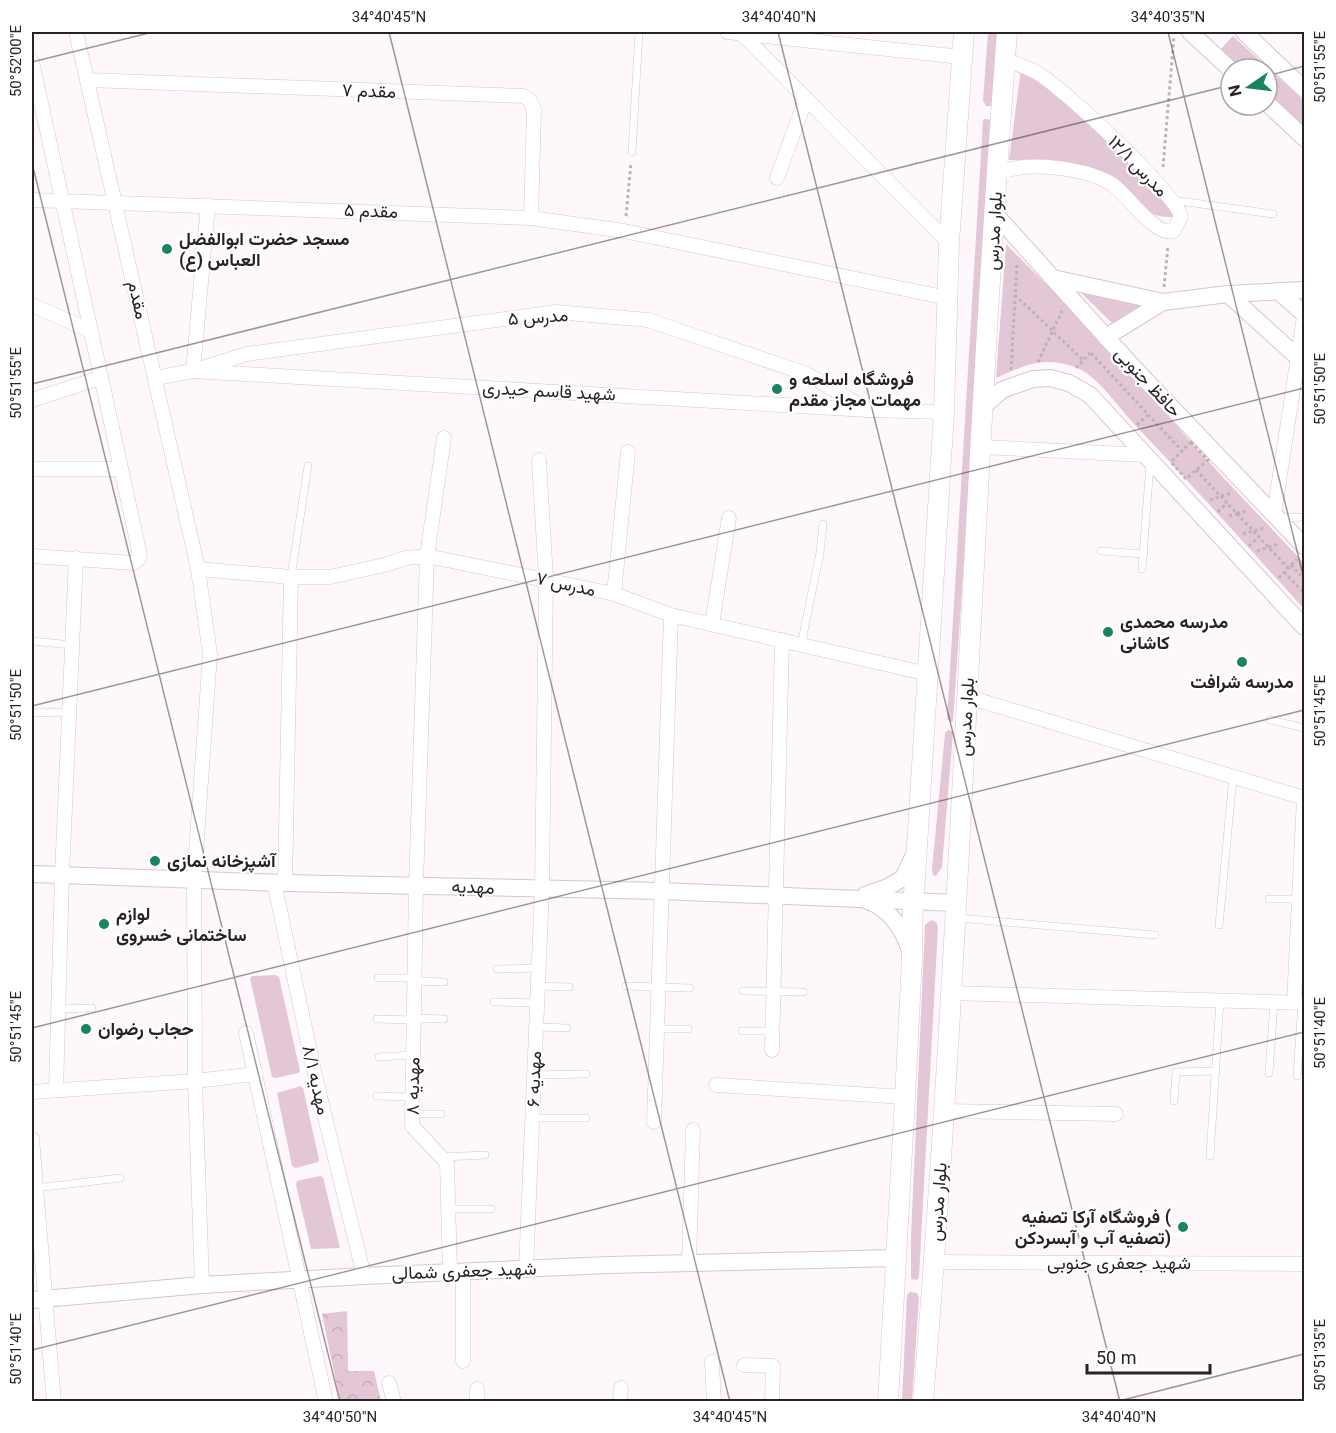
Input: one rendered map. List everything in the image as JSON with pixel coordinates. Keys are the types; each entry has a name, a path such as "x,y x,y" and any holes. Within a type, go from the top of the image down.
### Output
{"main road":[{"name":"بلوار مدرس","path":"888,1401 914,901 944,412 949,243 964,32"},
{"name":"بلوار مدرس","path":"923,1401 945,1111 981,447 1007,32"}],"street":[{"name":"مقدم","path":"76,32 117,203 198,569 210,654 194,880 195,1081 202,1285"},
{"path":"727,32 962,57"},
{"path":"741,32 949,243"},
{"path":"1190,32 1205,39 1220,57"},
{"path":"1244,32 1305,89"},
{"name":"مدرس ۱۲/۱","path":"998,172 1017,167 1048,166 1099,178 1112,185 1153,224 1169,232 1173,231 1180,217 1179,211 1161,187 1061,90 1041,74 1005,60"},
{"path":"32,62 34,85 63,201 140,555 134,563 32,556"},
{"name":"مقدم ۷","path":"88,80 524,96 530,101 534,110 531,218"},
{"path":"777,178 806,98"},
{"path":"1279,114 1305,138"},
{"name":"مقدم ۵","path":"32,200 531,218 624,231 948,298"},
{"path":"193,371 208,205"},
{"name":"حافظ جنوبی","path":"995,214 1106,337 1305,546"},
{"path":"1053,278 1163,302 1228,294 1305,290"},
{"path":"1276,516 1301,360 1305,315 1278,291"},
{"path":"1228,294 1301,360"},
{"path":"1106,337 1163,302"},
{"path":"32,305 90,331"},
{"name":"مدرس ۵","path":"193,371 247,354 556,312 648,320 807,374 868,410"},
{"name":"شهید قاسم حیدری","path":"155,378 193,371 868,410 944,412"},
{"path":"32,400 100,378"},
{"path":"984,405 1002,390 1033,379 1050,378 1069,383 1090,395 1305,627"},
{"name":"مهدیه ۸","path":"442,1157 412,1126 412,1097 416,885 427,556 444,438"},
{"path":"981,447 1147,458"},
{"path":"614,594 628,452"},
{"name":"مهدیه ۶","path":"526,1269 542,889 546,579 539,460"},
{"path":"32,470 121,469"},
{"path":"712,624 729,518"},
{"name":"مدرس ۷","path":"198,569 330,578 406,558 427,556 614,594 671,615 928,674"},
{"path":"56,1090 62,875 76,558"},
{"name":"مهدیه ۸/۱","path":"291,577 279,883 316,1080 364,1276"},
{"path":"654,1122 671,615"},
{"path":"772,1050 782,640"},
{"path":"951,993 1300,1003 1304,798 968,696"},
{"path":"852,898 875,892 903,878 917,849"},
{"name":"مهدیه","path":"32,874 852,898 914,901 956,910"},
{"path":"852,898 868,901 885,910 898,923 912,959"},
{"path":"246,1033 326,1401"},
{"path":"32,1092 195,1081 256,1074"},
{"path":"716,1084 905,1097"},
{"path":"945,1111 1116,1114"},
{"path":"689,1263 693,1130"},
{"path":"32,1138 36,1188 38,1300 54,1401"},
{"path":"442,1157 447,1163 448,1209 457,1272 462,1361"},
{"name":"شهید جعفری شمالی","path":"38,1300 202,1285 364,1276 689,1263 897,1258"},
{"name":"شهید جعفری جنوبی","path":"934,1262 1305,1264"},
{"path":"712,1362 714,1401"},
{"path":"744,1365 773,1366 772,1401"},
{"path":"389,1383 394,1401"}],"lane":[{"path":"632,153 639,32"},
{"path":"1172,200 1273,214"},
{"path":"1142,569 1147,458"},
{"path":"291,577 308,466"},
{"path":"1276,516 1305,517"},
{"path":"801,645 820,554 823,524"},
{"path":"1101,551 1144,554"},
{"path":"32,641 72,645"},
{"path":"32,713 69,712"},
{"path":"1270,720 1305,728"},
{"path":"1219,925 1233,777"},
{"path":"1269,899 1301,901"},
{"path":"956,910 1155,934"},
{"path":"497,969 538,968"},
{"path":"378,978 444,982"},
{"path":"537,986 569,987"},
{"path":"626,986 690,988"},
{"path":"743,991 803,992"},
{"path":"1210,1156 1220,1000"},
{"path":"494,1002 537,1003"},
{"path":"1269,1073 1274,1002"},
{"path":"1296,1076 1300,1003"},
{"path":"58,1009 92,1008"},
{"path":"377,1019 444,1019"},
{"path":"536,1027 567,1028"},
{"path":"657,1029 688,1029"},
{"path":"742,1031 772,1031"},
{"path":"379,1057 413,1055"},
{"path":"1174,1101 1176,1072 1216,1071"},
{"path":"534,1075 586,1074"},
{"path":"377,1096 412,1097"},
{"path":"412,1114 441,1114"},
{"path":"532,1118 586,1118"},
{"path":"442,1157 485,1155"},
{"path":"36,1188 120,1178"},
{"path":"448,1209 491,1209"}],"path":[{"path":"1161,187 1174,32"},
{"path":"624,231 632,153"},
{"path":"1163,302 1169,232"},
{"path":"1011,371 1018,255"},
{"path":"1015,295 1083,360"},
{"path":"1038,361 1066,304"},
{"path":"1076,368 1091,353 1182,451 1171,462"},
{"path":"1136,426 1148,415"},
{"path":"1186,479 1196,470 1288,568"},
{"path":"1208,483 1214,478"},
{"path":"1210,500 1232,493"},
{"path":"1216,513 1227,503"},
{"path":"1229,516 1247,511"},
{"path":"1247,524 1252,518"},
{"path":"1243,534 1264,528"},
{"path":"1248,547 1258,537"},
{"path":"1257,551 1279,543"},
{"path":"1305,579 1291,565 1284,572 1305,593"}],"green space":[{"path":"988,32 1000,32 994,106 986,106 983,100"},
{"path":"1233,36 1256,57 1228,57 1220,50"},
{"path":"1021,69 1059,96 1120,153 1165,199 1175,215 1173,217 1160,216 1151,213 1116,179 1100,172 1044,162 1009,160"},
{"path":"1279,78 1304,101 1304,126 1279,103"},
{"path":"983,120 992,120 994,125 953,721 951,722 947,719"},
{"path":"1006,244 1066,304 1304,563 1304,609 1108,394 1084,371 1063,364 1043,362 1025,366 996,378"},
{"path":"1077,289 1140,304 1141,309 1115,326"},
{"path":"948,730 953,733 942,867 936,876 933,875 932,870 945,733"},
{"path":"931,920 936,922 938,927 919,1277 917,1280 911,1279 911,1236 925,925"},
{"path":"275,975 279,977 300,1071 276,1078 272,1077 250,978"},
{"path":"301,1086 319,1159 318,1162 296,1168 292,1166 277,1093"},
{"path":"323,1177 340,1248 311,1249 296,1185 297,1181"},
{"path":"910,1292 917,1293 919,1297 912,1401 902,1401 907,1295"},
{"path":"347,1311 348,1371 374,1371 381,1401 340,1401 322,1314"}],"place":[{"name":"مسجد حضرت ابوالفضل العباس (ع)","path":"167,249"},
{"name":"فروشگاه اسلحه و مهمات مجاز مقدم","path":"777,389"},
{"name":"مدرسه محمدی کاشانی","path":"1108,632"},
{"name":"مدرسه شرافت","path":"1242,662"},
{"name":"آشپزخانه نمازی","path":"155,861"},
{"name":"لوازم ساختمانی خسروی","path":"104,924"},
{"name":"حجاب رضوان","path":"86,1029"},
{"name":"فروشگاه آرکا تصفیه ( تصفیه آب و آبسردکن)","path":"1183,1227"}]}
